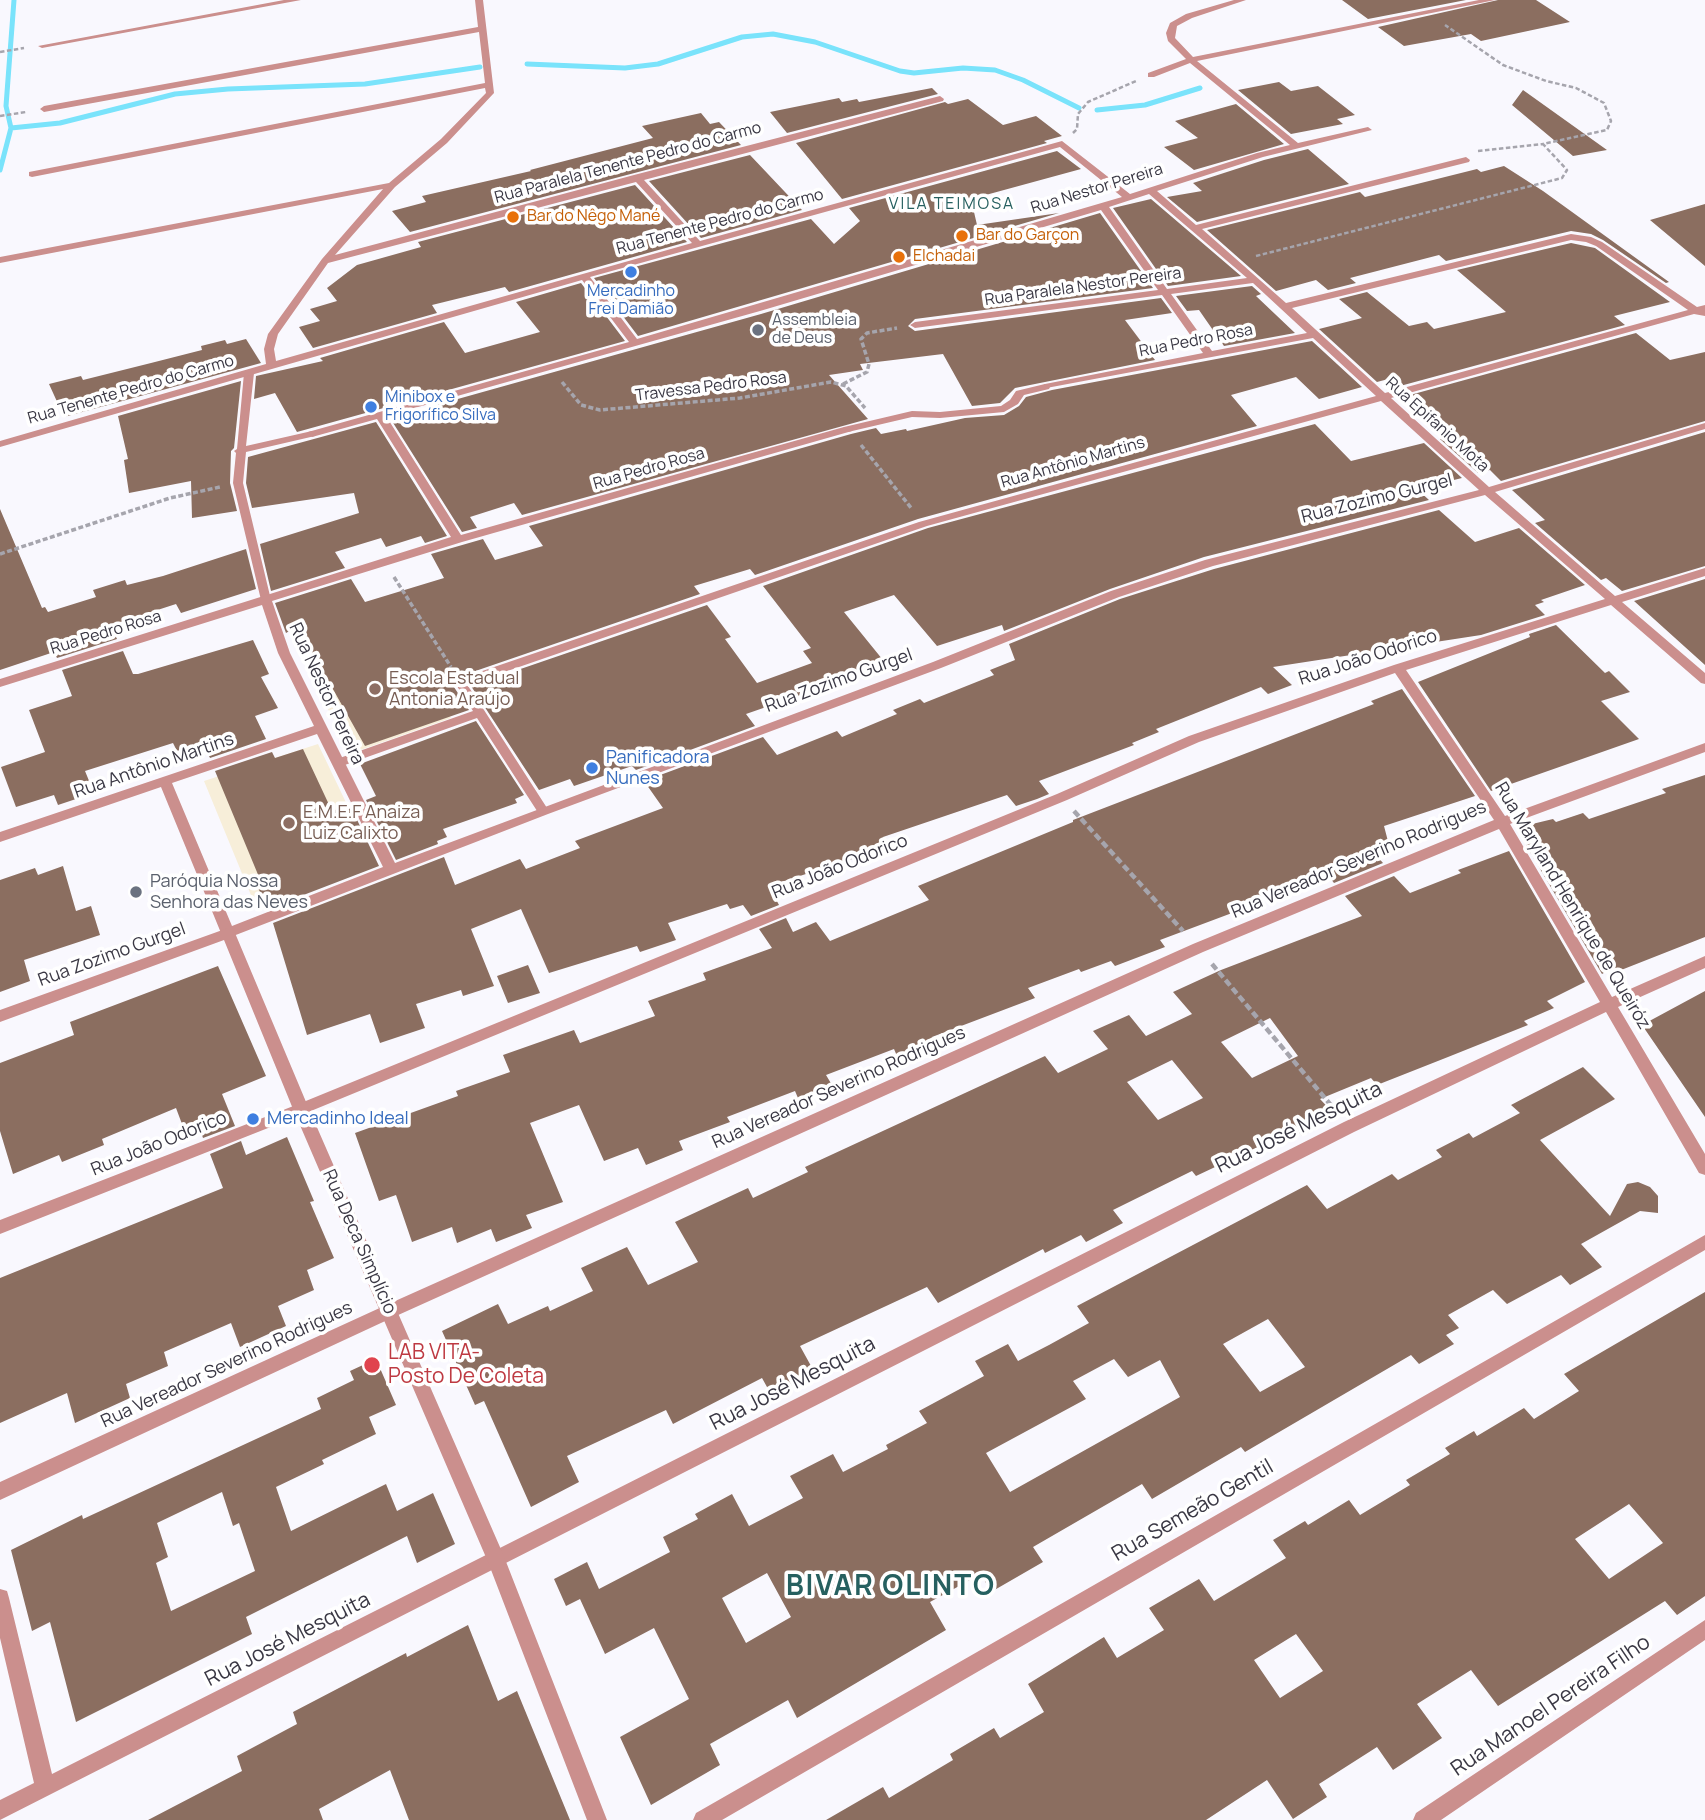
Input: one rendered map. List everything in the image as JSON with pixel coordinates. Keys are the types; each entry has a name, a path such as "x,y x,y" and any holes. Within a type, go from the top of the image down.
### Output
{"street":[{"path":"42,46 298,0"},
{"path":"271,366 269,349 272,334 325,261 392,185 444,141 490,93 479,0"},
{"path":"1242,0 1189,16 1173,25 1171,39 1191,60 1295,145"},
{"path":"1151,75 1191,60 1492,0"},
{"path":"44,108 482,29"},
{"path":"32,174 490,85"},
{"name":"Rua Paralela Tenente Pedro do Carmo","path":"325,261 940,99"},
{"name":"Rua Nestor Pereira","path":"313,435 1103,206 1295,145 1368,130"},
{"path":"1062,144 1129,198"},
{"name":"Rua Tenente Pedro do Carmo","path":"0,444 584,276 1062,144"},
{"path":"1196,228 1466,160"},
{"path":"637,177 698,244"},
{"path":"0,260 392,185"},
{"name":"Rua Epifanio Mota","path":"1151,191 1255,280 1487,491 1705,680"},
{"path":"1103,206 1209,354"},
{"path":"1283,307 1561,239 1579,238 1599,244 1702,312"},
{"path":"584,276 635,343"},
{"name":"Rua Paralela Nestor Pereira","path":"915,325 1255,280"},
{"name":"Rua Antônio Martins","path":"460,683 923,524 1702,312"},
{"name":"Rua Pedro Rosa","path":"0,683 458,539 877,421 912,414 988,412 1004,409 1014,402 1020,393 1045,387 1313,335"},
{"path":"380,415 458,539"},
{"name":"Rua Zozimo Gurgel","path":"0,1016 228,933 543,811 937,665 1115,594 1256,550 1487,491 1705,426"},
{"name":"Rua João Odorico","path":"0,1227 300,1109 1049,802 1194,739 1398,668 1705,572"},
{"name":"Rua Nestor Pereira","path":"266,600 284,653 392,871"},
{"name":"Rua Maryland Henrique de Queiróz","path":"1398,668 1502,822 1705,1168"},
{"name":"Rua Antônio Martins","path":"0,837 320,728"},
{"name":"Rua Vereador Severino Rodrigues","path":"0,1491 390,1311 1198,948 1502,822 1705,747"},
{"name":"Rua Deca Simplício","path":"165,781 300,1109 497,1560 597,1820"},
{"name":"Rua José Mesquita","path":"0,1811 1349,1127 1705,962"},
{"name":"Rua Semeão Gentil","path":"703,1820 1705,1242"},
{"path":"0,1598 45,1788"},
{"name":"Rua Manoel Pereira Filho","path":"1423,1820 1705,1629"}],"lane":[{"name":"Rua Nestor Pereira","path":"249,373 239,451 238,483 266,600"},
{"name":"Rua Nestor Pereira","path":"239,451 313,435"},
{"path":"460,683 543,811"},
{"path":"338,763 480,713"}],"path":[{"path":"1423,12 1503,65 1546,81 1576,88 1604,103 1611,121 1607,130 1543,144 1491,148 1478,151 1466,160"},
{"path":"1062,144 1077,129 1078,114 1088,102 1151,75"},
{"path":"0,116 44,108"},
{"path":"1233,261 1562,178 1567,170 1543,144"},
{"path":"877,421 842,384 867,372 870,364 862,339 867,333 915,325"},
{"name":"Travessa Pedro Rosa","path":"550,368 581,405 600,410 671,406 740,398 831,382 842,384"},
{"path":"848,429 923,524"},
{"path":"0,554 170,498 238,483"},
{"path":"385,562 460,683"}],"shaded area":[{"name":"Escola Estadual Antonia Araújo","path":"401,637 451,718 352,753 306,669"},
{"name":"E.M.E.F Anaiza Luiz Calixto","path":"318,744 375,863 255,905 204,781"}],"building":[{"path":"1342,0 1466,0 1368,19"},
{"path":"1498,0 1536,0 1570,22 1481,41 1471,34 1404,46 1378,27"},
{"path":"1279,82 1291,91 1318,86 1355,115 1337,119 1343,124 1291,134 1238,90"},
{"path":"932,88 938,94 787,133 770,112 839,98 842,102 857,99 859,102"},
{"path":"1523,90 1607,150 1573,156 1512,105"},
{"path":"968,99 1003,125 1036,116 1062,136 1044,141 1047,143 842,199 796,143 945,102 948,104"},
{"path":"1236,104 1284,144 1194,170 1164,147 1198,138 1175,121"},
{"path":"701,113 710,124 719,122 741,145 410,232 392,211 426,202 422,196 531,171 653,138 642,126"},
{"path":"1308,149 1349,184 1197,222 1167,197 1202,191 1193,183"},
{"path":"1057,151 1081,169 971,199 977,225 1059,213 638,336 594,278 811,219 834,244 860,221 849,208"},
{"path":"750,155 802,210 701,238 649,181"},
{"path":"1504,166 1669,282 1666,283 1603,240 1591,234 1571,231 1446,261 1439,255 1350,278 1356,283 1328,290 1316,280 1276,291 1207,230 1360,192 1365,197 1477,169 1481,172"},
{"path":"635,185 687,242 509,292 505,287 432,305 437,313 313,348 299,327 320,321 310,309 337,301 327,288 357,265 421,247 418,242"},
{"path":"1151,199 1241,276 1168,286 1113,208"},
{"path":"1705,204 1705,266 1650,220"},
{"path":"1100,213 1153,288 915,319 908,326 915,331 1161,298 1172,313 1125,320 1155,360 1015,388 1000,403 972,406 943,354 860,364 863,370 829,375 868,419 522,515 514,503 470,517 477,528 462,532 390,418 761,314"},
{"path":"1571,243 1595,248 1670,302 1614,316 1625,325 1400,386 1392,378 1377,382 1319,329 1362,318 1339,299 1367,292 1409,326 1427,322 1434,329 1506,312 1457,270"},
{"path":"581,283 625,341 297,432 275,393 254,399 256,376 323,361 320,358 444,322 465,353 540,332 516,302"},
{"path":"1252,286 1261,294 1256,296 1295,333 1224,346 1199,310 1187,311 1176,296"},
{"path":"1636,333 1670,360 1705,352 1705,421 1501,481 1490,470 1478,473 1440,439 1451,437 1410,395"},
{"path":"246,339 261,363 64,417 49,384 81,376 83,380 202,350 201,346 225,340 227,344"},
{"path":"1312,341 1362,387 1319,399 1296,377 1231,395 1257,426 918,519 755,575 750,569 694,586 700,594 455,678 452,684 469,710 365,746 316,659 309,661 293,629 286,633 275,603 351,579 365,602 444,578 431,554 483,539 495,560 543,546 529,526 851,434 876,428 881,434 906,429 907,431 965,418 1004,415 1019,406 1026,397 1052,390"},
{"path":"241,381 234,448 231,451 230,483 237,511 192,518 191,481 129,493 124,460 128,459 118,416"},
{"path":"376,422 447,536 425,543 421,536 386,547 381,538 335,552 345,568 271,591 260,544 359,513 354,493 252,508 246,483 248,457"},
{"path":"1315,424 1351,461 1424,443 1462,478 1417,489 1429,500 1204,557 1110,589 1004,631 1002,625 937,646 894,595 844,612 887,665 746,714 755,726 636,770 632,766 574,786 570,779 539,790 471,686 707,605 731,637 725,639 757,683 812,663 803,651 811,648 763,586 928,528"},
{"path":"1705,432 1705,566 1622,591 1606,578 1601,580 1535,523 1545,520 1512,490"},
{"path":"0,509 42,608 45,607 48,612 96,597 93,590 125,580 127,585 163,576 246,549 256,589 181,613 176,604 111,625 117,639 57,658 54,652 0,670"},
{"path":"1439,510 1475,542 1519,528 1585,585 1541,600 1544,602 1535,605 1545,615 1481,635 1273,667 1292,685 1268,694 1261,687 1156,729 1159,732 1132,743 1134,745 1039,781 1049,794 1037,799 1016,806 1007,795 883,837 889,847 769,886 779,905 751,916 743,905 730,909 727,904 668,923 676,940 640,952 637,946 549,973 521,909 471,929 494,986 463,996 461,990 416,1004 425,1028 380,1043 370,1014 307,1035 273,923 444,857 455,885 520,859 526,869 580,848 575,841 663,808 644,781 763,737 777,755 837,731 842,737 897,714 893,710 920,699 924,703 994,675 990,670 1015,660 1009,644 1120,599 1214,569"},
{"path":"1705,579 1705,665 1634,601"},
{"path":"1556,625 1605,673 1609,671 1630,692 1601,701 1639,739 1491,791 1418,682"},
{"path":"253,640 269,674 261,677 278,708 255,716 266,739 210,758 203,743 177,751 173,743 85,771 94,793 58,805 54,795 16,807 1,767 45,752 29,710 72,696 62,670 123,651 133,674 138,674"},
{"path":"1402,689 1475,796 1384,826 1390,849 1375,854 1383,863 1334,883 1327,874 1319,876 1245,905 1248,907 1160,940 1165,947 1115,966 1111,961 1081,972 1079,969 1028,988 1035,998 932,1037 935,1042 897,1056 894,1049 826,1075 832,1085 798,1098 795,1091 727,1117 730,1122 679,1141 683,1150 646,1165 638,1148 604,1161 579,1105 530,1123 563,1202 526,1215 532,1228 496,1242 491,1229 457,1243 452,1227 412,1242 396,1195 379,1201 355,1133 458,1096 456,1091 510,1072 503,1055 574,1030 580,1043 655,1016 648,1001 706,980 703,973 772,948 759,929 786,918 793,932 816,922 830,941 929,900 918,886 1073,820 1374,704 1371,701"},
{"path":"476,721 524,795 515,799 517,803 443,829 447,837 437,841 438,844 396,860 366,800 376,796 360,764"},
{"name":"E.M.E.F Anaiza Luiz Calixto","path":"303,749 332,811 350,805 379,866 267,909 254,878 259,877 215,771 272,752 275,758"},
{"path":"1705,775 1705,937 1611,974 1609,970 1602,974 1526,845 1540,840 1528,825 1553,819 1556,822 1583,813 1589,819 1666,793 1662,789"},
{"path":"1509,851 1585,982 1547,1001 1554,1008 1524,1021 1528,1025 1377,1085 1371,1078 1320,1099 1337,1117 1302,1136 1296,1129 1196,1176 1192,1171 1113,1210 1123,1223 1086,1242 1081,1235 1045,1253 1043,1249 938,1303 927,1287 800,1346 816,1375 772,1396 762,1378 673,1424 666,1410 567,1456 579,1482 531,1507 484,1401 475,1405 442,1331 498,1304 508,1324 548,1306 550,1311 593,1291 581,1268 627,1247 648,1285 698,1262 675,1222 748,1188 753,1198 808,1172 805,1167 1045,1056 1058,1073 1108,1049 1093,1031 1129,1015 1146,1036 1192,1014 1173,992 1221,970 1362,916 1345,896 1394,876 1410,893 1461,873 1458,870","holes":["1270,1018 1298,1056 1252,1078 1221,1042","1172,1060 1203,1098 1158,1120 1127,1082"]},
{"path":"63,866 76,911 91,906 100,935 24,960 30,981 0,992 0,880 35,868 38,875"},
{"path":"528,965 540,993 508,1003 497,976"},
{"path":"218,966 266,1076 222,1094 235,1126 203,1138 199,1126 185,1132 176,1108 102,1139 104,1145 62,1162 59,1155 13,1174 0,1131 0,1063 74,1035 70,1022"},
{"path":"1705,991 1705,1117 1642,1025"},
{"path":"1583,1067 1615,1099 1540,1140 1610,1216 1627,1184 1638,1182 1650,1187 1658,1196 1658,1213 1640,1211 1581,1244 1602,1267 1570,1285 1561,1275 1507,1304 1493,1290 1448,1315 1459,1328 1446,1335 1454,1344 1419,1364 1411,1355 1245,1452 1241,1447 1152,1499 1142,1484 1033,1547 1043,1562 991,1592 981,1574 930,1602 946,1630 797,1718 788,1700 710,1744 720,1765 651,1805 620,1737 689,1699 654,1628 605,1654 580,1599 566,1606 554,1579 587,1562 599,1589 670,1552 663,1537 698,1519 695,1514 732,1494 749,1526 803,1498 790,1476 833,1454 843,1472 888,1449 886,1445 927,1423 919,1411 984,1376 975,1361 1008,1344 1018,1361 1049,1345 1089,1323 1077,1306 1307,1185 1327,1209 1392,1174 1398,1180 1442,1157 1436,1150 1469,1133 1473,1138 1520,1113 1511,1105","holes":["1268,1319 1305,1367 1260,1392 1223,1344","1114,1359 1128,1377 1160,1360 1180,1397 1010,1492 986,1453 1086,1399 1073,1381","767,1573 791,1617 746,1643 722,1598"]},
{"path":"287,1137 334,1258 307,1270 314,1290 278,1306 286,1326 240,1347 231,1323 164,1352 168,1366 126,1384 130,1398 75,1423 67,1393 0,1423 0,1278 223,1188 210,1154 241,1141 246,1155"},
{"path":"1705,1292 1705,1596 1677,1615 1665,1601 1498,1706 1471,1670 1417,1704 1442,1738 1393,1770 1377,1747 1319,1784 1327,1797 1293,1819 1267,1780 1206,1820 826,1820 883,1787 889,1798 953,1760 950,1754 994,1728 1000,1738 1044,1712 1028,1684 1104,1637 1117,1658 1164,1630 1149,1608 1199,1579 1214,1601 1286,1558 1273,1540 1305,1521 1308,1525 1349,1500 1360,1515 1410,1485 1406,1480 1450,1454 1445,1448 1474,1431 1477,1436 1524,1408 1534,1419 1579,1391 1564,1374","holes":["1629,1504 1663,1543 1609,1579 1575,1539","1296,1634 1323,1671 1280,1698 1254,1660"]},
{"path":"376,1359 396,1405 369,1417 376,1434 322,1460 324,1464 276,1487 291,1531 386,1484 397,1511 433,1493 455,1544 417,1563 407,1536 246,1617 252,1634 76,1722 50,1622 32,1631 11,1550 82,1515 83,1519 321,1409 317,1398 354,1380 350,1371","holes":["222,1492 233,1526 239,1523 255,1571 171,1611 156,1563 168,1557 157,1523"]},
{"path":"468,1625 498,1701 517,1691 570,1820 409,1820 390,1770 319,1809 323,1820 148,1820 242,1771 237,1756 297,1724 293,1712 406,1653 407,1657"}],"waterway":[{"path":"11,128 6,106 14,0"},
{"path":"527,64 625,68 658,64 742,37 773,34 815,42 900,71 914,73 963,68 995,70 1023,80 1079,108"},
{"path":"11,128 60,123 175,94 228,89 365,84 480,67"},
{"path":"1097,110 1145,105 1200,88"},
{"path":"0,170 11,128"}],"place":[{"name":"Bar do Nêgo Mané","path":"513,217"},
{"name":"Bar do Garçon","path":"962,236"},
{"name":"Elchadai","path":"899,257"},
{"name":"Mercadinho Frei Damião","path":"631,272"},
{"name":"Assembleia de Deus","path":"758,330"},
{"name":"Minibox e Frigorífico Silva","path":"371,407"},
{"name":"Escola Estadual Antonia Araújo","path":"375,689"},
{"name":"Panificadora Nunes","path":"592,768"},
{"name":"E.M.E.F Anaiza Luiz Calixto","path":"289,823"},
{"name":"Paróquia Nossa Senhora das Neves","path":"136,892"},
{"name":"Mercadinho Ideal","path":"253,1119"},
{"name":"LAB VITA- Posto De Coleta","path":"372,1365"}],"district":[{"name":"VILA TEIMOSA","path":"952,205"},
{"name":"BIVAR OLINTO","path":"891,1587"}]}
